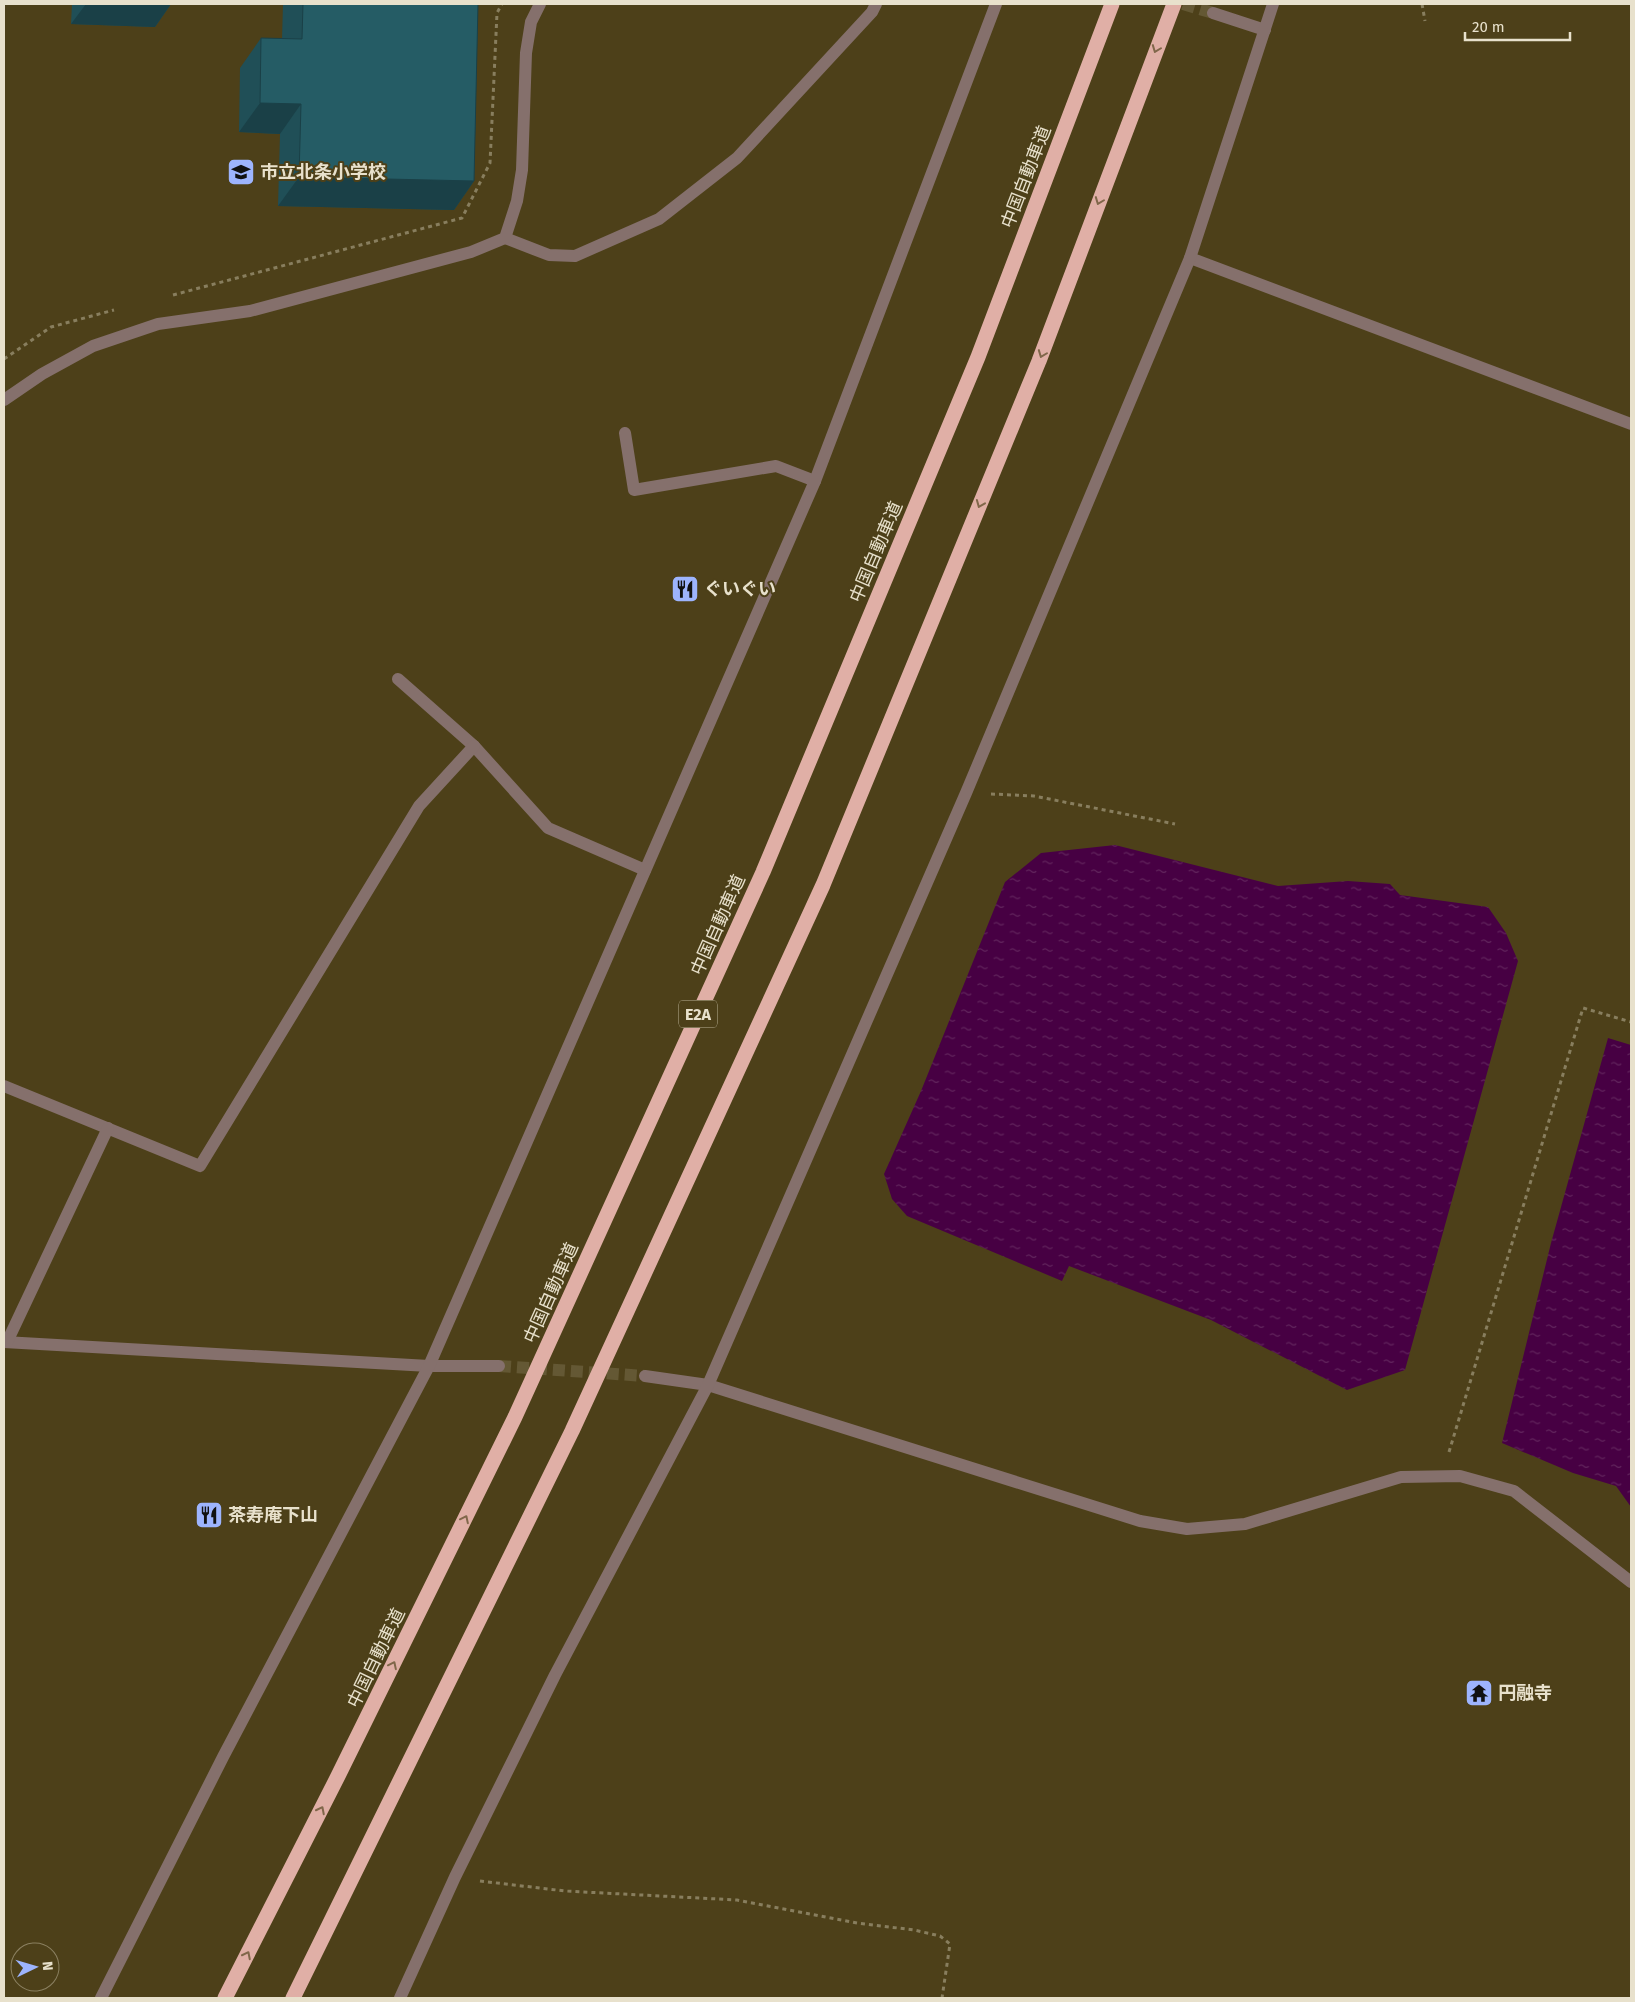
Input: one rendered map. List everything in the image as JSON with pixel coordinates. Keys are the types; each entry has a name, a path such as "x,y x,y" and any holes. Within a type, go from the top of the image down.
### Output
{"highway":[{"name":"中国自動車道","path":"225,1998 338,1776 515,1417 763,872 978,357 1112,4"},
{"path":"293,1998 572,1431 823,885 1039,361 1174,4"}],"street":[{"path":"505,238 517,200 522,170 526,53 531,22 540,4"},
{"path":"4,400 42,374 93,346 158,324 250,310 471,252 505,238 549,255 575,256 659,219 737,158 872,12 876,4"},
{"path":"101,1998 222,1757 429,1366 815,481 996,4"},
{"path":"400,1998 454,1877 556,1675 708,1386 966,793 1190,258 1273,4"},
{"path":"1213,13 1265,30"},
{"path":"1190,258 1631,424"},
{"path":"625,434 634,490 776,466 815,481"},
{"path":"398,679 474,746 548,828 646,870"},
{"path":"4,1086 200,1166 419,806 474,746"},
{"path":"108,1128 5,1342 429,1366 498,1366"},
{"path":"645,1376 708,1386 1140,1521 1187,1529 1245,1524 1401,1477 1460,1476 1514,1491 1631,1582"}],"path":[{"path":"166,297 462,218 490,163 497,13 502,4"},
{"path":"1422,4 1425,20"},
{"path":"4,359 51,327 118,309"},
{"path":"966,793 1034,796 1175,824"},
{"path":"1447,1459 1583,1008 1631,1022"},
{"path":"454,1877 565,1892 737,1900 857,1923 914,1930 940,1936 950,1944 942,1998"}],"water":[{"path":"1115,845 1278,886 1348,881 1390,884 1400,895 1488,907 1506,933 1518,961 1405,1370 1347,1390 1211,1320 1069,1266 1062,1281 907,1216 892,1199 884,1174 921,1091 1005,882 1041,853"},
{"path":"1608,1038 1631,1045 1631,1507 1616,1486 1573,1473 1502,1443 1551,1243"}],"building":[{"path":"303,4 478,4 474,181 299,177 301,104 260,103 261,38 302,39"}],"tunnel":[{"path":"1183,4 1213,13"},
{"path":"499,1366 645,1376"}],"place":[{"name":"市立北条小学校","path":"241,172"},
{"name":"ぐいぐい","path":"685,589"},
{"name":"茶寿庵下山","path":"209,1515"},
{"name":"円融寺","path":"1479,1693"}]}
